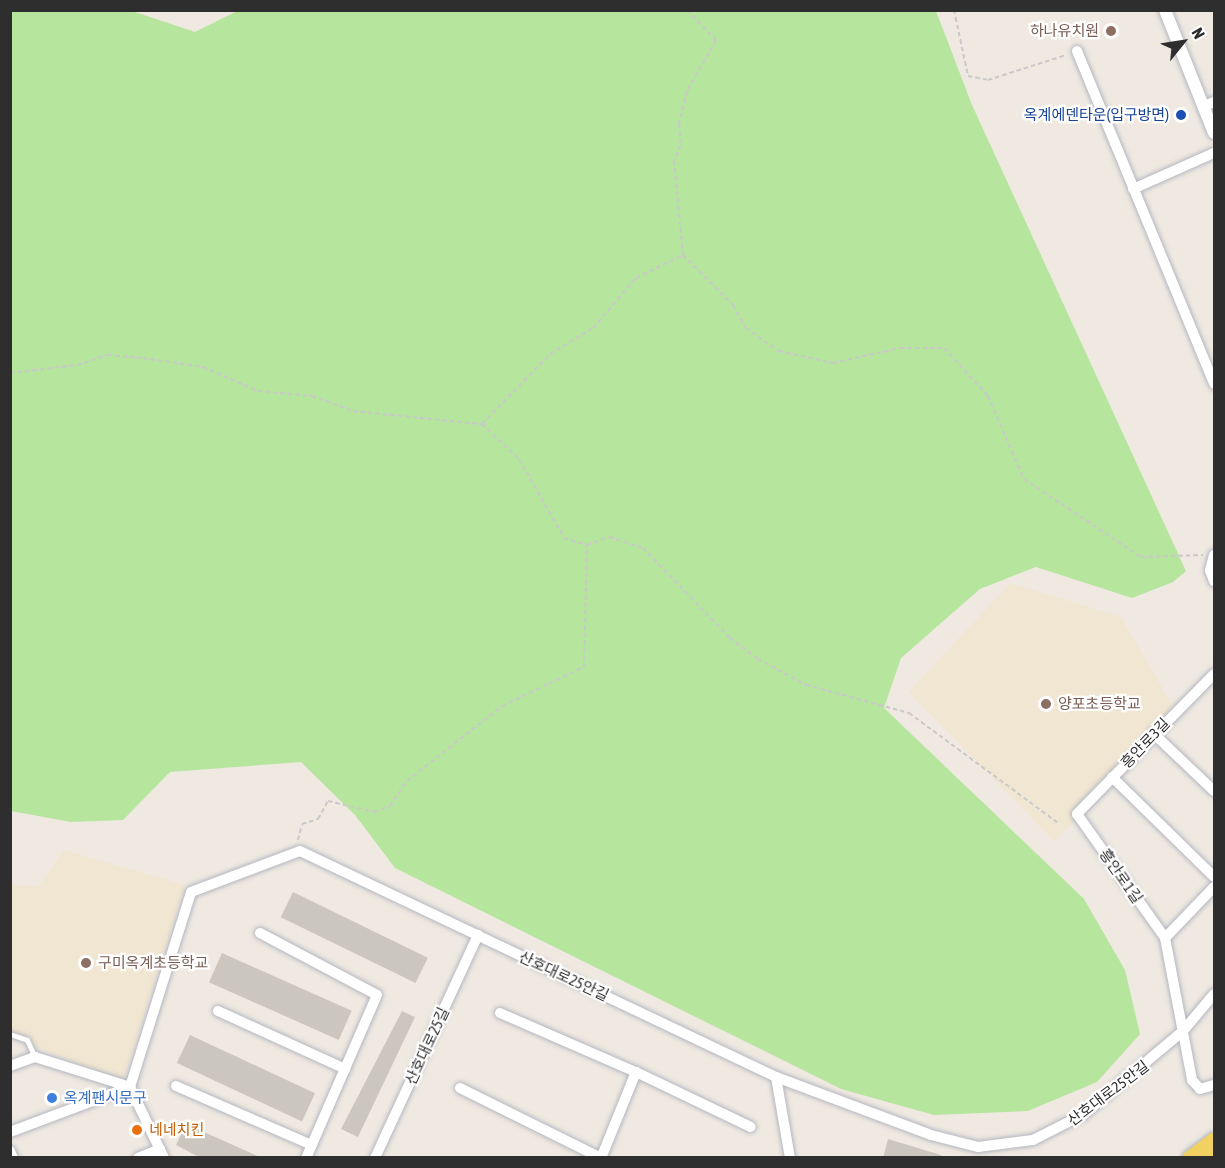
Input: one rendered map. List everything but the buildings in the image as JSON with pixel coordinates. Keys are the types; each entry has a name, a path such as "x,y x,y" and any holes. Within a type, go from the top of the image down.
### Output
{"main road":[{"path":"1189,1158 1215,1139"},
{"path":"1208,1158 1215,1154"}],"street":[{"path":"1165,10 1209,104 1215,133"},
{"path":"1077,51 1133,189 1210,359 1215,384"},
{"path":"1133,189 1215,153"},
{"path":"1213,557 1215,581"},
{"name":"흥안로3길","path":"1077,814 1153,733 1215,674"},
{"path":"1153,733 1214,789"},
{"path":"1112,777 1215,877"},
{"name":"흥안로1길","path":"1077,814 1166,938 1195,1087 1215,1085"},
{"name":"산호대로25안길","path":"291,854 300,851 776,1077 931,1135 978,1147 1007,1144 1056,1131 1084,1114 1183,1031"},
{"path":"138,1158 162,1153 130,1087 191,892 291,854"},
{"path":"1166,938 1215,887"},
{"path":"260,933 377,994 306,1158"},
{"name":"산호대로25길","path":"375,1158 478,935"},
{"path":"1183,1031 1215,994"},
{"path":"218,1011 345,1069"},
{"path":"500,1013 636,1072 751,1127"},
{"path":"10,1066 35,1057 130,1087"},
{"path":"460,1088 601,1157 636,1072"},
{"path":"776,1077 790,1158"},
{"path":"176,1086 312,1145"},
{"path":"10,1132 130,1087"},
{"path":"10,1151 13,1158"}],"lane":[{"path":"10,1034 27,1040 35,1057"}],"path":[{"path":"687,10 716,40 687,91 679,124 681,145 674,161 683,255 733,305 746,328 779,351 833,363 900,348 944,348 988,396 1024,478 1141,557 1187,552 1213,557"},
{"path":"954,10 968,76 1010,75 1077,51"},
{"path":"482,424 550,354 593,328 636,278 683,255"},
{"path":"10,373 33,373 108,355 143,358 203,367 258,391 312,396 353,411 482,424 519,459 564,538 586,545 609,537 643,548 758,659 806,685 909,713 1057,822"},
{"path":"291,854 302,825 318,819 328,801 374,812 390,806 407,781 502,706 584,667 586,545"}],"shaded area":[{"name":"양포초등학교","path":"1010,583 1121,617 1178,715 1054,841 909,692"},
{"name":"구미옥계초등학교","path":"64,850 185,885 123,1081 11,1038 10,884 38,887"}],"green space":[{"path":"239,10 936,11 972,105 1186,571 1173,582 1132,598 1036,567 980,589 901,658 884,708 1084,899 1125,970 1140,1034 1097,1082 1028,1111 934,1115 841,1089 395,868 355,815 301,762 170,772 123,820 71,822 11,811 11,11 132,11 195,32"}],"place":[{"name":"하나유치원","path":"1111,31"},
{"name":"옥계에덴타운(입구방면)","path":"1181,115"},
{"name":"양포초등학교","path":"1046,704"},
{"name":"구미옥계초등학교","path":"86,963"},
{"name":"옥계팬시문구","path":"52,1098"},
{"name":"네네치킨","path":"137,1130"}]}
